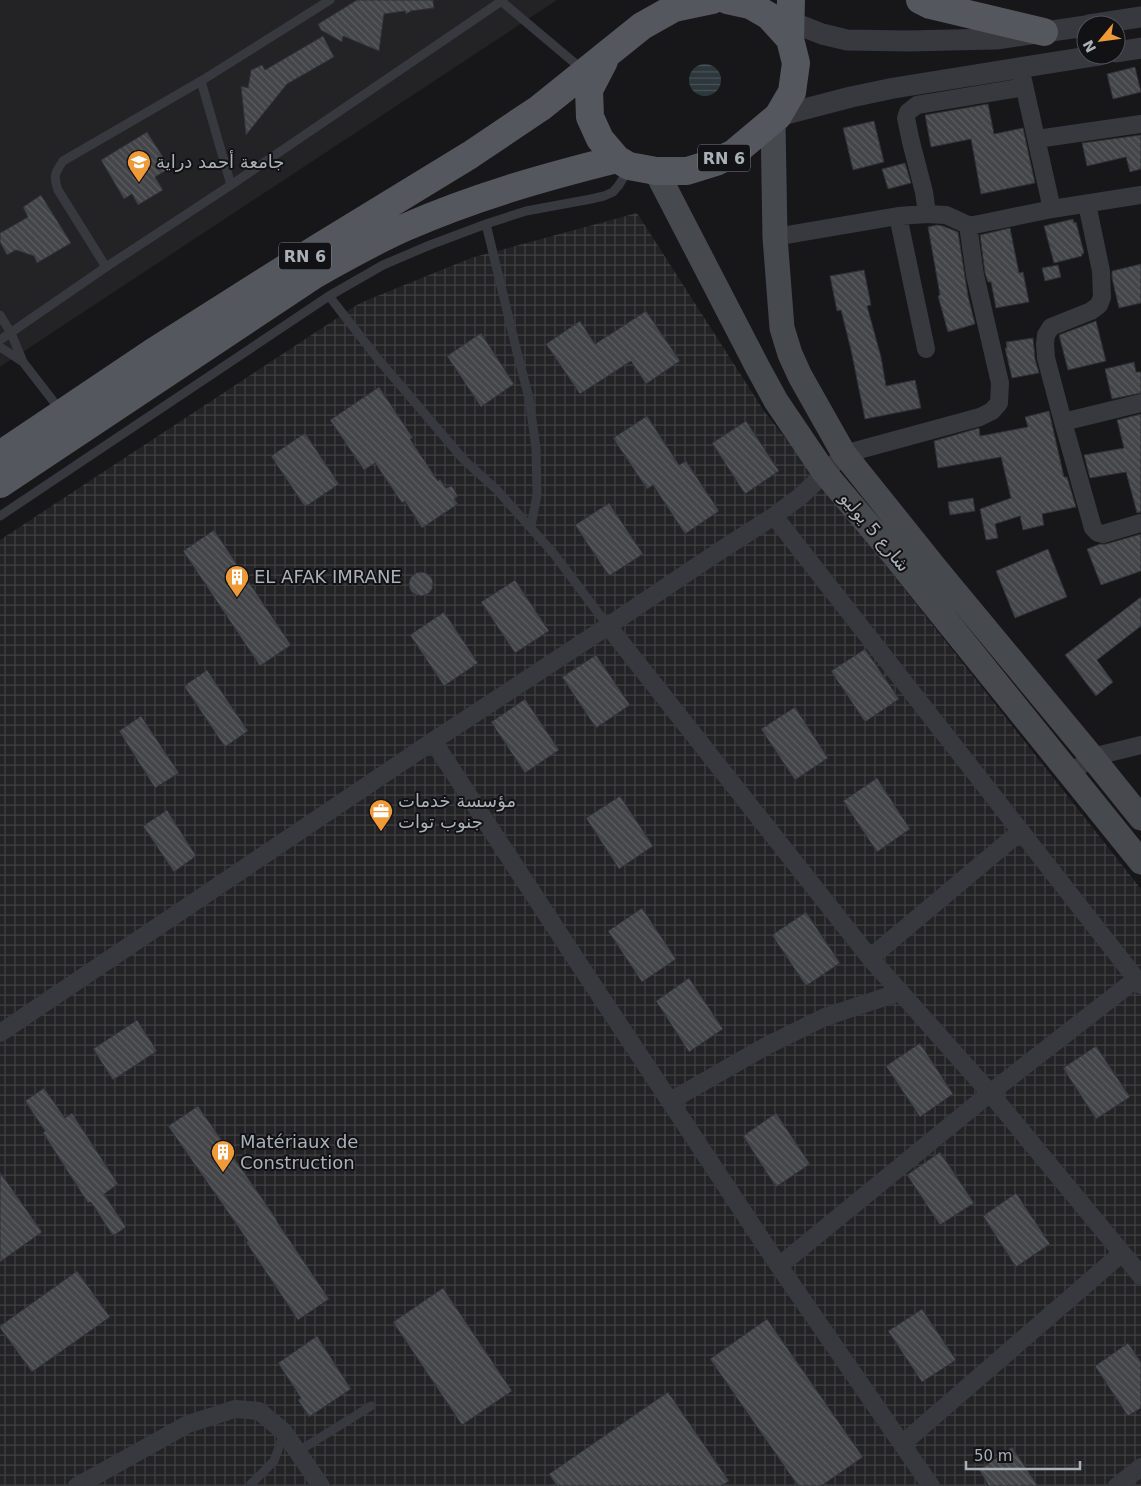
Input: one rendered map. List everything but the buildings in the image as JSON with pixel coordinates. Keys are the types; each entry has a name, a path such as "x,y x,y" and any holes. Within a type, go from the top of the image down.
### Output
{"main road":[{"name":"RN 6","path":"0,455 153,352 470,155 540,108 642,26 679,4 712,0"},
{"path":"920,0 930,5 1044,32"},
{"name":"RN 6","path":"0,484 314,275 368,245 434,215 514,187 623,162 656,171 686,171 716,162 734,153 776,119 792,92 796,63 790,20 769,16 739,2"},
{"name":"RN 6","path":"607,55 589,90 590,117 600,139 623,162"},
{"name":"شارع 5 يوليو","path":"776,119 775,237 782,328 790,354 800,376 844,454 1141,818"},
{"name":"شارع 5 يوليو","path":"656,171 776,401 824,472 894,555 1141,862"}],"street":[{"path":"1126,19 1141,17"},
{"path":"790,20 822,34 847,40 996,39 1076,27"},
{"path":"1126,50 1141,48"},
{"path":"927,214 924,192 906,118 908,112 917,105 1076,62"},
{"path":"776,119 851,97 894,88 1022,78"},
{"path":"1022,78 1052,209"},
{"path":"1037,139 1141,124"},
{"path":"775,237 898,216 927,214 946,215 968,225 1141,195"},
{"path":"1087,204 1100,271 1102,297 1099,305 1091,310 1051,327 1046,335 1046,358 1062,422 1095,532 1103,534 1141,523"},
{"path":"898,216 926,349"},
{"path":"0,1033 434,740 774,516 801,496 844,454 980,417 992,411 999,403 1000,383 976,276 968,225"},
{"path":"1062,422 1141,403"},
{"path":"774,516 1138,982 990,1093 780,1266"},
{"path":"608,626 870,958 990,1093 1122,1253 1139,1269"},
{"path":"434,740 580,967 780,1266 931,1486"},
{"path":"1070,774 1092,757 1141,746"},
{"path":"870,958 1021,831"},
{"path":"670,1101 766,1046 824,1017 900,992"},
{"path":"902,1444 1122,1253"},
{"path":"77,1486 188,1424 236,1409 259,1411 284,1432 321,1486"},
{"path":"1117,1486 1141,1467"}],"lane":[{"path":"106,267 58,190 54,180 56,172 64,161 201,81 330,0"},
{"path":"0,340 502,1 585,72"},
{"path":"201,81 231,185"},
{"path":"0,516 328,296 383,266 430,245 486,224 526,211 591,199 613,192 619,185 623,162"},
{"path":"486,224 516,352 529,398 536,448 537,494 531,526"},
{"path":"328,296 378,359 464,460 498,490 531,526 608,626"},
{"path":"0,315 11,333 23,362 62,413"},
{"path":"0,347 23,362"},
{"path":"298,1452 371,1406"},
{"path":"251,1484 274,1461 284,1432"}],"shaded area":[{"name":"جامعة أحمد دراية","path":"0,0 557,0 0,367"},
{"path":"705,64 716,69 721,80 716,91 705,96 694,91 689,80 694,69"},
{"path":"637,213 764,411 1141,889 1141,1486 0,1486 0,540 360,303 471,258"}],"place":[{"name":"جامعة أحمد دراية","path":"139,183"},
{"name":"EL AFAK IMRANE","path":"237,598"},
{"name":"مؤسسة خدمات جنوب توات","path":"381,832"},
{"name":"Matériaux de Construction","path":"223,1173"}]}
